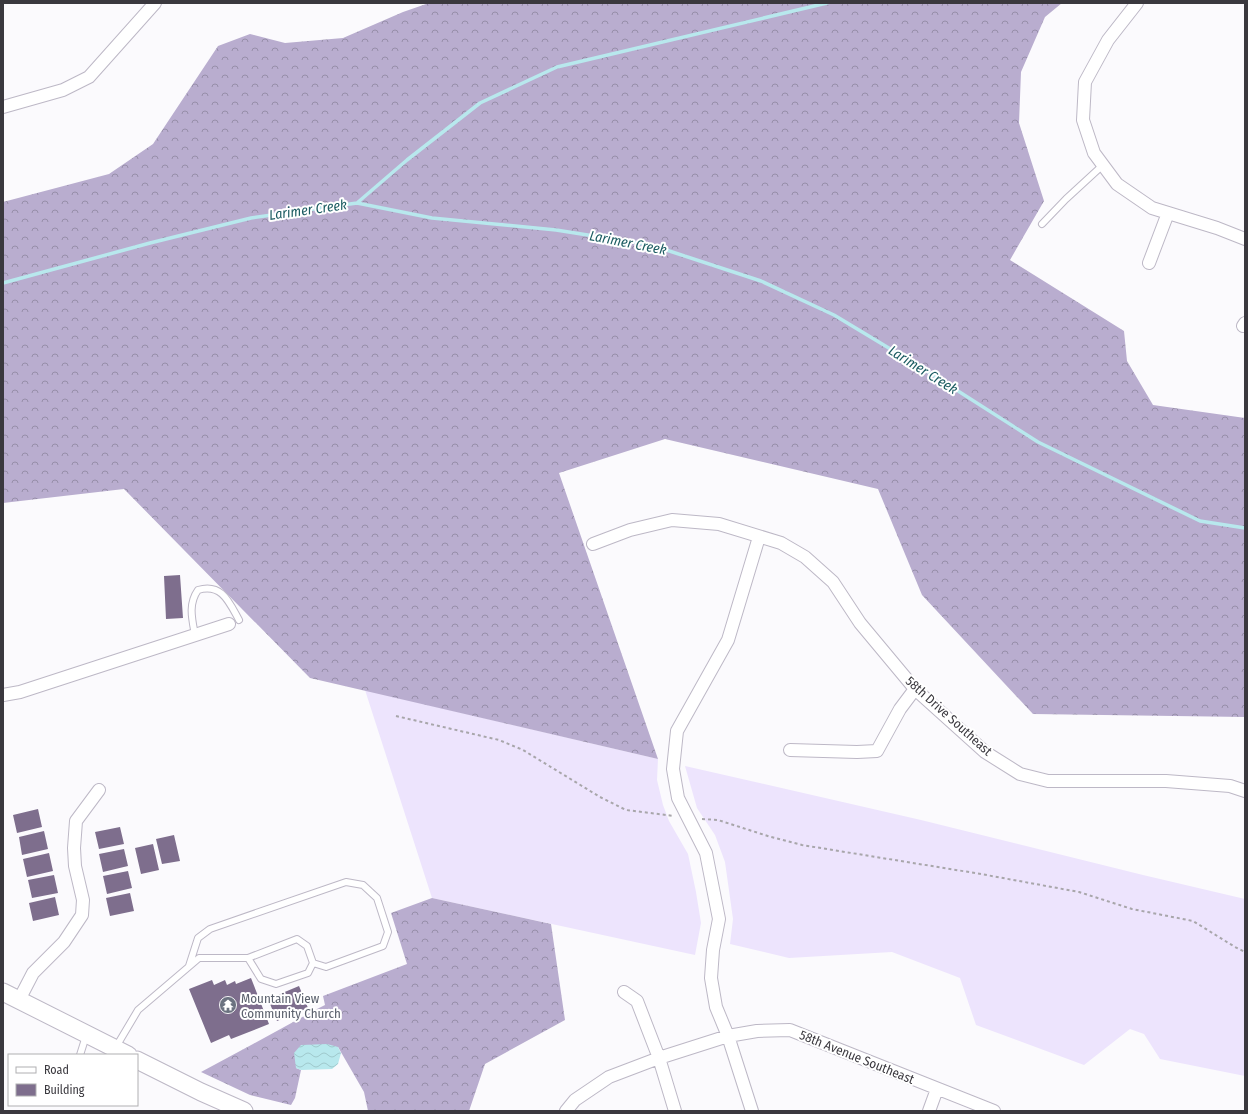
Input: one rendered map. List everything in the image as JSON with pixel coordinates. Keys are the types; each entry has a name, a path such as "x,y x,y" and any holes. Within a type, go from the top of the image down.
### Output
{"main road":[{"path":"3,992 121,1052"},
{"path":"138,1060 201,1092 244,1111"}],"street":[{"path":"3,108 63,90 89,77 155,3"},
{"path":"1137,3 1108,40 1085,82 1083,120 1094,153 1117,184 1152,208 1217,228 1245,239"},
{"path":"1148,264 1168,213"},
{"name":"58th Drive Southeast","path":"593,544 630,530 672,520 719,524 781,543 806,557 833,582 860,623 915,689 985,752 1020,774 1048,781 1166,781 1230,786 1245,790"},
{"path":"752,1111 728,1036 716,1007 711,978 713,950 719,920 706,853 678,798 673,769 677,731 728,640 759,537"},
{"path":"3,695 20,692 234,622"},
{"path":"790,750 857,752 876,750 900,709 915,689"},
{"path":"19,1000 33,972 64,942 82,915 83,900 75,866 74,848 76,822 99,790"},
{"path":"624,992 637,1001 659,1058 675,1111"},
{"name":"58th Avenue Southeast","path":"566,1111 575,1100 609,1077 659,1058 728,1036 757,1031 790,1030 994,1111"},
{"path":"929,1111 937,1089"}],"lane":[{"path":"1042,224 1102,165"},
{"path":"195,635 191,610 194,595 198,590 208,588 222,592 234,622"},
{"path":"189,966 198,938 210,929 346,882 363,885 377,898 385,918 388,932 383,946 326,967 313,963"},
{"path":"121,1052 138,1010 199,958 248,958 297,939 307,946 313,963 308,973 276,984 261,980 248,958"},
{"path":"80,1054 87,1034"}],"path":[{"path":"396,716 499,740 524,750 600,797 626,810 688,818 718,820 802,845 981,874 1079,892 1132,909 1193,921 1245,952"}],"shaded area":[{"path":"365,690 658,759 657,780 663,805 669,821 688,854 696,892 701,923 695,955 432,898"},
{"path":"685,766 921,820 1245,899 1245,1076 1160,1059 1144,1034 1130,1029 1084,1065 976,1025 960,978 892,952 789,958 730,944 733,919 725,862 715,835 697,808"}],"green space":[{"path":"429,3 1062,3 1045,17 1021,72 1019,123 1044,201 1010,260 1124,331 1127,361 1153,405 1245,418 1245,717 1033,714 922,595 878,489 665,439 559,473 658,759 310,678 124,489 3,503 3,202 109,174 153,144 218,46 250,34 285,43 343,38 403,12"},
{"path":"432,898 551,924 565,1020 485,1064 469,1111 368,1111 364,1092 338,1047 296,1068 301,1070 295,1098 291,1105 250,1095 201,1072 325,1005 323,996 407,964 391,913"}],"water":[{"path":"327,1044 338,1047 341,1053 338,1064 332,1069 301,1070 296,1068 294,1053 301,1045"}],"building":[{"path":"180,575 183,618 166,619 164,576"},
{"path":"38,809 42,827 17,833 13,815"},
{"path":"120,827 124,844 99,849 95,832"},
{"path":"44,831 48,849 22,855 19,837"},
{"path":"174,835 180,861 162,864 156,839"},
{"path":"153,844 159,870 141,874 135,848"},
{"path":"124,849 128,866 103,872 99,854"},
{"path":"49,853 53,871 27,877 23,859"},
{"path":"128,871 132,888 107,894 103,876"},
{"path":"54,875 58,893 32,898 28,880"},
{"path":"130,893 134,911 110,916 106,898"},
{"path":"55,897 59,915 33,921 29,903"},
{"path":"251,978 269,1024 231,1039 229,1035 211,1043 189,989 212,980 214,985 225,980 227,985 235,981 236,984"},
{"path":"299,986 308,1008 277,1021 268,999"}],"waterway":[{"path":"357,203 407,160 480,103 557,67 827,3"},
{"name":"Larimer Creek","path":"3,283 150,243 251,218 357,203 432,218 556,230 651,245 761,281 834,315 922,368 1038,442 1200,521 1245,528"}],"place":[{"name":"Mountain View Community Church","path":"228,1005"}]}
